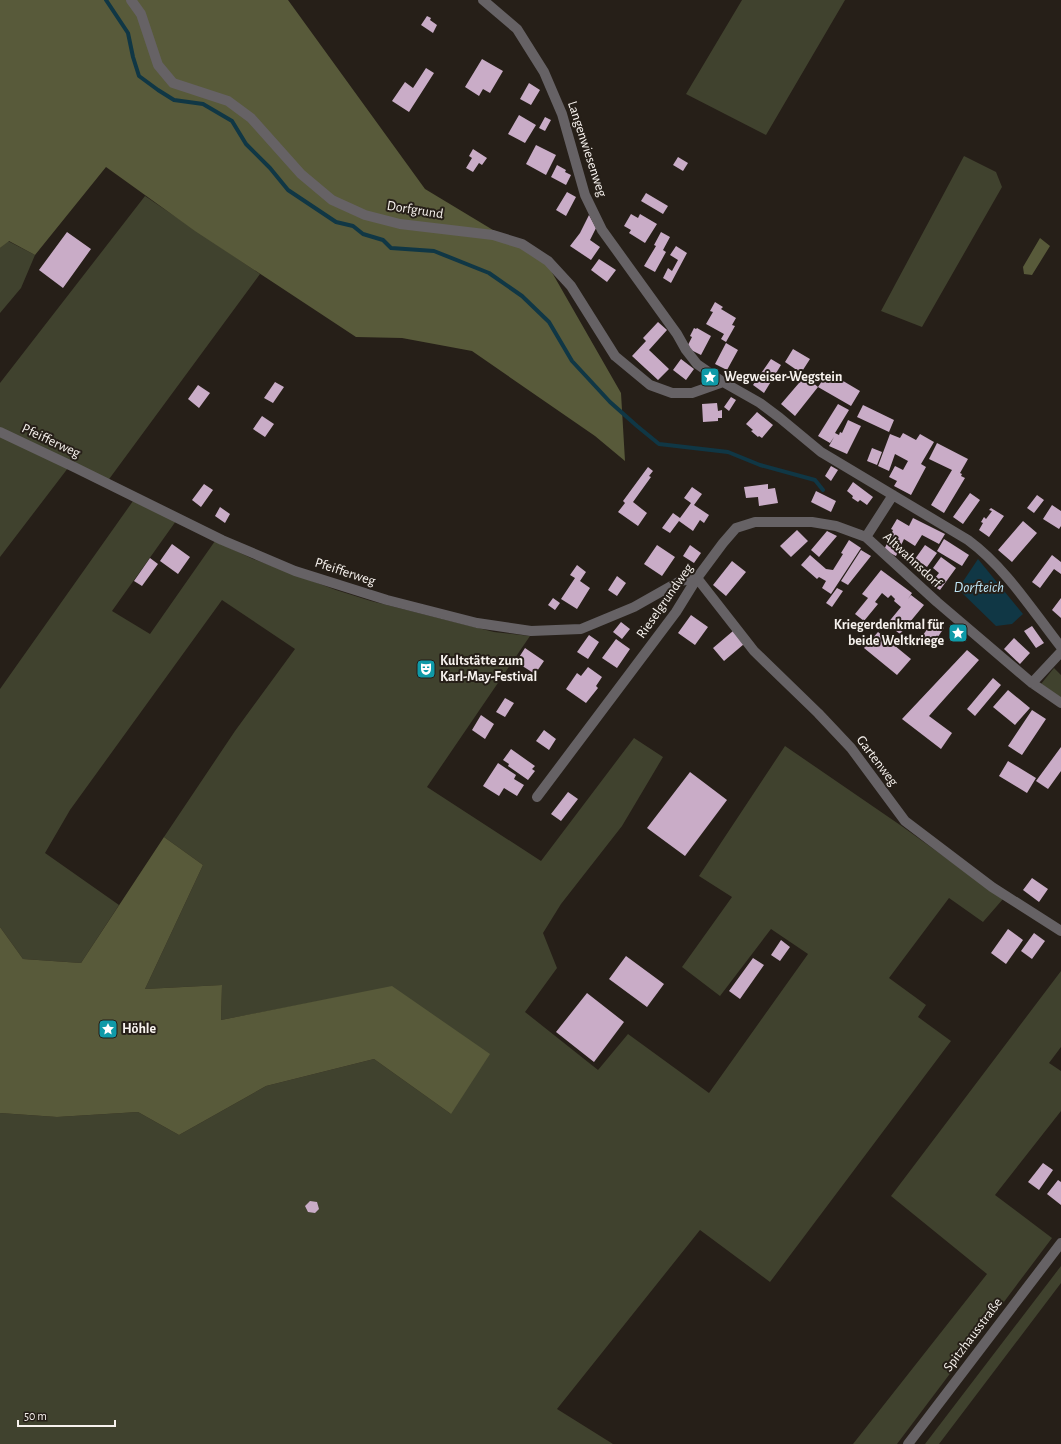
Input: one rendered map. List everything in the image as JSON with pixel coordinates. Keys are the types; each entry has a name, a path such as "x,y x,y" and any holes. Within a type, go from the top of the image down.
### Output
{"street":[{"name":"Dorfgrund","path":"131,0 141,14 158,65 173,83 228,101 251,118 301,174 332,200 365,215 400,224 493,235 522,244 548,261 571,286 615,356 650,385 672,393 692,393 723,382"},
{"name":"Langenwiesenweg","path":"483,0 517,29 544,72 562,114 585,195 602,230 697,364 723,382"},
{"path":"723,382 760,403 821,452 968,540 980,549 1008,578 1061,647"},
{"name":"Pfeifferweg","path":"0,432 222,540 295,571 388,600 477,623 531,632 581,630 634,607 680,581 697,578"},
{"name":"Altwahnsdorf","path":"893,495 866,537 937,602 1032,683 1061,703"},
{"name":"Rieselgrundweg","path":"537,797 676,612 697,578 736,528 755,522 812,522 836,526 866,537"},
{"name":"Gartenweg","path":"697,578 754,651 851,748 905,821 992,887 1061,931"},
{"path":"1032,683 1061,652"},
{"name":"Spitzhausstraße","path":"908,1444 1061,1243"}],"green space":[{"path":"0,0 288,0 425,189 546,262 621,393 625,461 595,436 472,351 402,338 356,337 195,231 106,167 35,255 9,241 0,248"},
{"path":"742,0 845,0 766,135 686,94"},
{"path":"964,156 996,172 1002,187 922,327 881,311"},
{"path":"145,196 260,274 104,486 68,468 0,557 0,383"},
{"path":"1040,238 1050,246 1032,275 1024,274 1023,267"},
{"path":"8,241 35,255 21,288 0,313 0,248"},
{"path":"133,501 176,521 112,611 150,634 215,541 253,559 336,590 371,601 494,632 530,636 427,787 541,861 634,738 663,757 622,826 561,904 543,933 557,968 525,1012 598,1070 628,1034 709,1093 808,954 771,929 720,996 682,967 732,897 699,876 785,746 903,827 1003,899 983,922 949,898 889,978 926,1005 918,1017 951,1041 770,1282 700,1230 557,1409 613,1444 0,1444 0,1113 57,1117 138,1112 179,1135 266,1086 374,1059 451,1114 392,987 221,1020 222,985 145,989 203,865 164,837 235,731 295,649 222,600 70,810 45,853 119,905 81,963 23,959 0,927 0,689"},
{"path":"1054,668 1061,675 1061,698 1041,684"},
{"path":"164,837 203,865 145,989 222,985 221,1020 392,986 490,1054 451,1114 374,1059 266,1086 179,1135 138,1112 57,1117 0,1113 0,927 23,959 81,963"},
{"path":"1061,971 1061,1047 1049,1063 1061,1071 1061,1111 995,1195 1052,1238 897,1444 853,1444 987,1274 891,1196"},
{"path":"1061,1266 1061,1283 939,1444 925,1444"}],"water":[{"name":"Dorfteich","path":"978,559 1023,614 1012,624 996,626 958,589"}],"building":[{"path":"427,16 437,25 433,33 421,25"},
{"path":"482,59 503,71 490,93 483,89 479,96 465,87"},
{"path":"426,68 434,73 409,112 392,101 405,82 413,88"},
{"path":"529,83 540,90 531,105 520,99"},
{"path":"519,115 536,125 525,143 508,134"},
{"path":"545,117 551,120 545,131 539,128"},
{"path":"536,145 556,155 546,175 526,164"},
{"path":"473,149 487,158 482,165 479,163 473,172 466,168 472,158 469,156"},
{"path":"678,157 688,163 683,171 673,165"},
{"path":"557,165 571,175 566,185 551,177"},
{"path":"567,192 576,197 566,216 556,210"},
{"path":"646,193 668,206 663,214 641,201"},
{"path":"631,214 638,218 640,214 657,224 645,243 629,233 631,230 624,226"},
{"path":"589,215 596,228 590,240 600,247 591,260 570,246 580,233"},
{"path":"67,232 91,249 63,288 39,270"},
{"path":"661,232 670,237 663,250 666,252 655,272 644,266 656,246 654,245"},
{"path":"676,246 687,253 671,283 663,278 668,268 672,271 678,260 670,255"},
{"path":"599,259 616,270 607,282 591,270"},
{"path":"715,302 723,307 721,309 736,318 732,325 735,326 726,342 721,339 724,334 706,324 713,312 710,311"},
{"path":"658,322 667,330 649,350 669,369 658,380 632,356 646,341 643,338"},
{"path":"694,328 697,328 711,336 701,355 691,350 688,345"},
{"path":"726,343 738,350 727,370 715,364"},
{"path":"793,349 810,359 801,373 785,362"},
{"path":"681,359 694,369 686,380 673,370"},
{"path":"771,359 781,365 764,393 753,385"},
{"path":"828,372 860,391 851,406 818,387"},
{"path":"805,376 818,387 795,416 781,404"},
{"path":"275,382 284,387 273,403 264,398"},
{"path":"198,385 210,393 199,408 188,399"},
{"path":"731,397 736,400 729,411 724,407"},
{"path":"717,403 718,411 722,410 722,418 718,418 718,421 703,422 702,404"},
{"path":"838,404 849,410 835,433 839,435 840,432 842,433 848,420 861,426 847,454 829,446 834,437 830,443 818,436"},
{"path":"863,405 894,420 889,432 857,417"},
{"path":"757,412 773,425 762,438 759,436 758,437 751,431 753,430 746,424"},
{"path":"262,416 274,424 265,437 253,429"},
{"path":"903,433 916,440 920,434 934,442 921,464 926,467 911,495 894,486 897,481 889,477 895,466 903,470 908,461 895,454 889,471 878,466 890,434 900,438"},
{"path":"937,443 968,459 960,473 962,474 961,476 965,478 944,513 931,505 952,470 929,459"},
{"path":"872,448 882,452 877,465 867,461"},
{"path":"831,466 838,470 831,481 825,476"},
{"path":"648,467 653,471 649,476 651,477 633,502 647,513 638,526 618,512 625,503 623,501"},
{"path":"853,482 873,497 867,505 860,500 858,502 852,498 853,496 847,491"},
{"path":"204,484 213,490 201,507 192,500"},
{"path":"768,484 768,489 775,488 778,503 759,506 758,497 746,498 744,487"},
{"path":"692,487 702,494 694,505 709,515 704,523 700,520 693,531 679,521 670,533 662,528 673,513 680,518 691,503 684,498"},
{"path":"816,491 836,501 831,512 811,502"},
{"path":"970,493 980,500 963,524 953,517"},
{"path":"1037,495 1044,500 1034,513 1027,508"},
{"path":"1052,505 1061,511 1061,526 1059,529 1043,519"},
{"path":"220,507 230,514 225,523 215,516"},
{"path":"991,508 1004,516 989,537 979,530 983,523 981,522 984,517 986,519 992,511 989,510"},
{"path":"913,518 945,534 939,544 922,535 915,546 904,539 896,556 884,550 893,530 891,529 897,519 909,526"},
{"path":"1023,521 1037,533 1012,562 998,550"},
{"path":"797,530 808,541 791,557 780,546"},
{"path":"827,531 837,536 819,557 811,550"},
{"path":"944,539 969,555 962,566 937,551"},
{"path":"849,540 861,548 831,594 822,588 826,581 819,577 817,579 801,565 810,555 826,569 833,570 843,554 841,553"},
{"path":"172,544 190,557 178,574 160,561"},
{"path":"657,545 675,557 662,576 644,564"},
{"path":"690,545 701,553 694,563 683,556"},
{"path":"925,545 937,553 927,567 915,559"},
{"path":"861,550 871,556 848,585 841,581"},
{"path":"1052,555 1061,562 1061,574 1054,569 1040,588 1032,582"},
{"path":"941,557 956,568 940,590 930,584 939,573 933,568"},
{"path":"150,558 158,564 142,586 134,581"},
{"path":"732,561 746,572 726,596 713,585"},
{"path":"577,565 586,572 580,581 590,588 577,609 561,599 575,578 570,575"},
{"path":"881,570 912,593 908,599 911,595 924,605 900,634 887,624 901,607 894,601 895,599 891,595 888,598 882,593 875,602 878,604 864,621 855,614 868,598 862,594"},
{"path":"617,576 626,583 617,596 608,590"},
{"path":"837,588 843,591 832,607 826,603"},
{"path":"553,598 560,603 555,610 548,605"},
{"path":"1061,598 1061,618 1052,610"},
{"path":"691,615 708,627 695,645 678,633"},
{"path":"934,620 944,628 931,647 920,639"},
{"path":"621,622 630,629 622,639 613,632"},
{"path":"1032,626 1044,643 1036,648 1024,631"},
{"path":"733,631 744,644 724,661 713,648"},
{"path":"878,632 911,659 897,675 864,648"},
{"path":"589,635 599,642 588,659 577,652"},
{"path":"1014,638 1030,653 1020,664 1004,649"},
{"path":"616,639 630,649 617,668 602,658"},
{"path":"525,648 544,661 535,674 516,662"},
{"path":"967,650 979,660 929,716 952,733 941,749 902,719"},
{"path":"588,667 602,677 596,686 598,688 586,703 566,689 577,673 581,676"},
{"path":"993,678 1001,685 975,716 967,709"},
{"path":"1008,690 1030,708 1015,725 993,707"},
{"path":"505,698 514,703 505,717 496,712"},
{"path":"1032,710 1046,719 1022,755 1008,746"},
{"path":"481,715 494,724 485,739 472,730"},
{"path":"544,730 556,739 549,750 536,741"},
{"path":"1061,747 1061,771 1048,789 1036,781"},
{"path":"511,749 535,766 532,769 535,771 528,780 508,766 509,764 503,760"},
{"path":"1008,761 1036,778 1027,793 999,776"},
{"path":"498,763 516,775 514,779 524,785 517,796 504,788 499,796 483,786"},
{"path":"690,772 727,800 685,856 647,828"},
{"path":"568,792 578,799 561,821 551,814"},
{"path":"1032,878 1048,889 1039,902 1023,890"},
{"path":"1008,929 1023,940 1006,964 991,953"},
{"path":"1034,933 1045,941 1032,959 1021,951"},
{"path":"781,940 790,947 780,961 771,955"},
{"path":"626,956 664,984 647,1007 609,979"},
{"path":"753,958 764,965 740,999 729,991"},
{"path":"587,993 624,1022 594,1062 556,1032"},
{"path":"1043,1163 1053,1170 1039,1190 1028,1182"},
{"path":"1058,1180 1061,1182 1061,1205 1047,1194"},
{"path":"310,1201 317,1202 319,1209 315,1213 308,1212 305,1206"}],"waterway":[{"path":"106,0 128,33 139,76 174,100 203,104 232,121 246,144 270,168 288,190 336,222 353,226 363,234 383,240 391,248 434,251 489,273 522,296 549,322 572,361 610,402 659,444 728,452 760,465 815,480 823,490"}],"place":[{"name":"Wegweiser-Wegstein","path":"710,377"},
{"name":"Kriegerdenkmal für beide Weltkriege","path":"958,633"},
{"name":"Kultstätte zum Karl-May-Festival","path":"426,669"},
{"name":"Höhle","path":"108,1029"}]}
